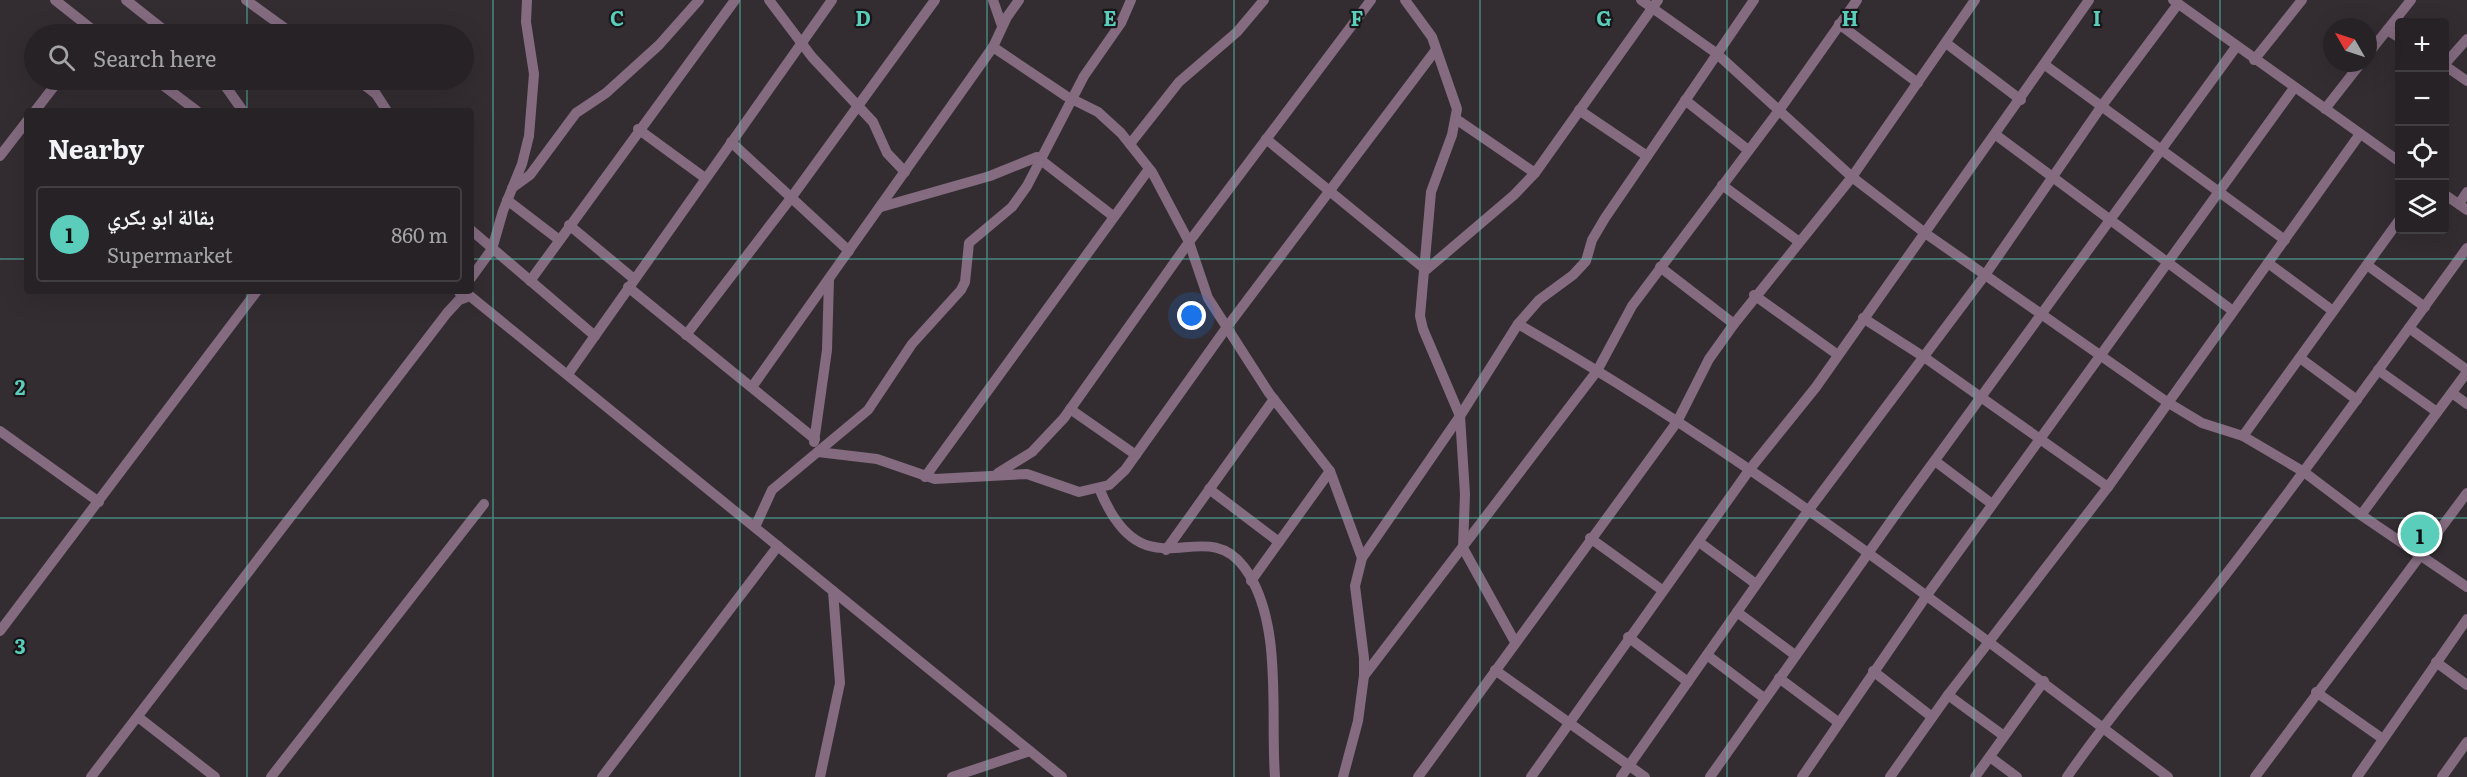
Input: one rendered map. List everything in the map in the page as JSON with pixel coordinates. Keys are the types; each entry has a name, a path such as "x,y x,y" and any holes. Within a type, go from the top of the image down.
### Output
{"street":[{"path":"54,0 84,24"},
{"path":"126,0 156,24"},
{"path":"246,0 279,24"},
{"path":"474,275 492,249 507,200 522,164 532,114 534,64 526,22 527,0"},
{"path":"512,188 530,175 576,113 606,93 659,45 699,0"},
{"path":"530,281 638,129 735,0"},
{"path":"769,0 801,45 873,122 887,153 905,172"},
{"path":"568,374 832,0"},
{"path":"686,335 791,198 935,0"},
{"path":"993,0 1002,26"},
{"path":"752,387 993,47 1002,26 1019,0"},
{"path":"755,527 772,490 868,410 912,344 961,290 965,282 969,243 1012,207 1043,159 1090,66 1124,17 1131,0"},
{"path":"1130,144 1179,82 1233,37 1264,0"},
{"path":"990,477 1032,452 1070,409 1189,242 1371,0"},
{"path":"1405,0 1432,38 1435,51 1454,95 1456,120 1431,192 1426,270 1420,316 1423,329 1460,416 1465,494 1463,548 1515,642"},
{"path":"1641,0 1655,4 1716,53 1852,177 1925,233 2167,402 2202,423 2243,436 2304,472 2361,515 2467,587"},
{"path":"1343,777 1358,721 1364,676 1355,586 1362,558 1460,416 1518,324 1539,300 1573,275 1586,261 1592,240 1716,53 1754,0"},
{"path":"1364,676 1463,548 1568,405 1597,371 1632,306 1780,109 1857,0"},
{"path":"1418,777 1590,538 1677,422 1709,359 1754,295 1852,177 1975,0"},
{"path":"1531,777 1628,637 1750,469 1838,356 2089,0"},
{"path":"2254,60 2302,0"},
{"path":"2377,43 2411,0"},
{"path":"1622,777 1808,511 1985,274 2176,2 2254,60 2395,158"},
{"path":"1426,270 1514,195 1535,173 1655,4"},
{"path":"1839,24 1918,83"},
{"path":"2387,30 2395,35"},
{"path":"2449,60 2467,39"},
{"path":"1946,43 2020,100"},
{"path":"993,47 1072,100 1098,112 1130,144 1149,169 1189,242 1208,298 1274,399 1330,471 1362,558"},
{"path":"1710,777 1981,396 2042,316 2236,47"},
{"path":"814,455 877,459 925,477 949,480 1026,474 1038,476 1070,490 1099,488 1116,480 1227,327 1435,51"},
{"path":"2045,65 2285,240"},
{"path":"2449,68 2467,81"},
{"path":"2325,109 2354,72"},
{"path":"1805,776 1872,671 2101,356 2165,263 2220,192 2294,88"},
{"path":"36,108 51,90"},
{"path":"169,90 193,108"},
{"path":"229,90 241,108"},
{"path":"371,90 385,108"},
{"path":"1685,100 1748,150"},
{"path":"1580,110 1647,156"},
{"path":"1456,120 1535,173"},
{"path":"0,156 24,125"},
{"path":"638,129 705,178"},
{"path":"1890,777 1948,695 2108,487 2360,134"},
{"path":"1996,135 2165,263 2233,311"},
{"path":"1266,139 1426,270"},
{"path":"731,142 849,251"},
{"path":"881,207 990,176 1035,157 1043,159 1113,216"},
{"path":"925,477 1149,169"},
{"path":"1722,185 1798,241"},
{"path":"2449,197 2463,207 2467,192"},
{"path":"507,200 558,239"},
{"path":"569,225 686,335 815,439"},
{"path":"2243,436 2395,226"},
{"path":"474,233 595,336"},
{"path":"2067,777 2102,727 2215,588 2304,472 2467,248"},
{"path":"2268,263 2333,311"},
{"path":"2367,265 2425,307"},
{"path":"1660,267 1734,324"},
{"path":"814,455 827,350 829,279"},
{"path":"0,632 255,294"},
{"path":"91,777 459,294"},
{"path":"463,294 476,299 1062,777"},
{"path":"1754,295 1838,356"},
{"path":"1863,318 1981,396 2108,487"},
{"path":"1518,324 1597,371 1750,469 1991,641 2162,775"},
{"path":"2361,515 2467,371 2409,328"},
{"path":"2300,358 2357,400"},
{"path":"2378,370 2438,411"},
{"path":"2452,393 2467,404"},
{"path":"1166,550 1274,399"},
{"path":"1070,409 1136,455"},
{"path":"0,431 99,502"},
{"path":"1935,461 1992,504"},
{"path":"1251,581 1330,471"},
{"path":"1099,488 1106,506 1127,536 1144,545 1166,550 1208,545 1221,549 1244,567 1263,606 1274,668 1272,740 1275,777"},
{"path":"1209,489 1279,542"},
{"path":"2255,777 2316,692 2467,493"},
{"path":"271,777 484,504"},
{"path":"1590,538 1662,590"},
{"path":"1698,542 1756,584"},
{"path":"602,777 778,546"},
{"path":"820,777 840,683 833,591"},
{"path":"1737,612 1795,655"},
{"path":"2360,776 2467,619"},
{"path":"1628,637 1688,682"},
{"path":"1707,655 1764,698"},
{"path":"2436,662 2467,685"},
{"path":"1495,670 1646,777"},
{"path":"1872,671 1932,717"},
{"path":"1779,678 1838,722"},
{"path":"1975,777 2044,681"},
{"path":"2316,692 2383,740"},
{"path":"1948,695 2004,736"},
{"path":"138,717 215,777"},
{"path":"2442,777 2467,742"},
{"path":"952,777 1030,751"},
{"path":"1989,757 2017,777"}],"place":[{"name":"بقالة ابو بكري","path":"2420,534"}]}
